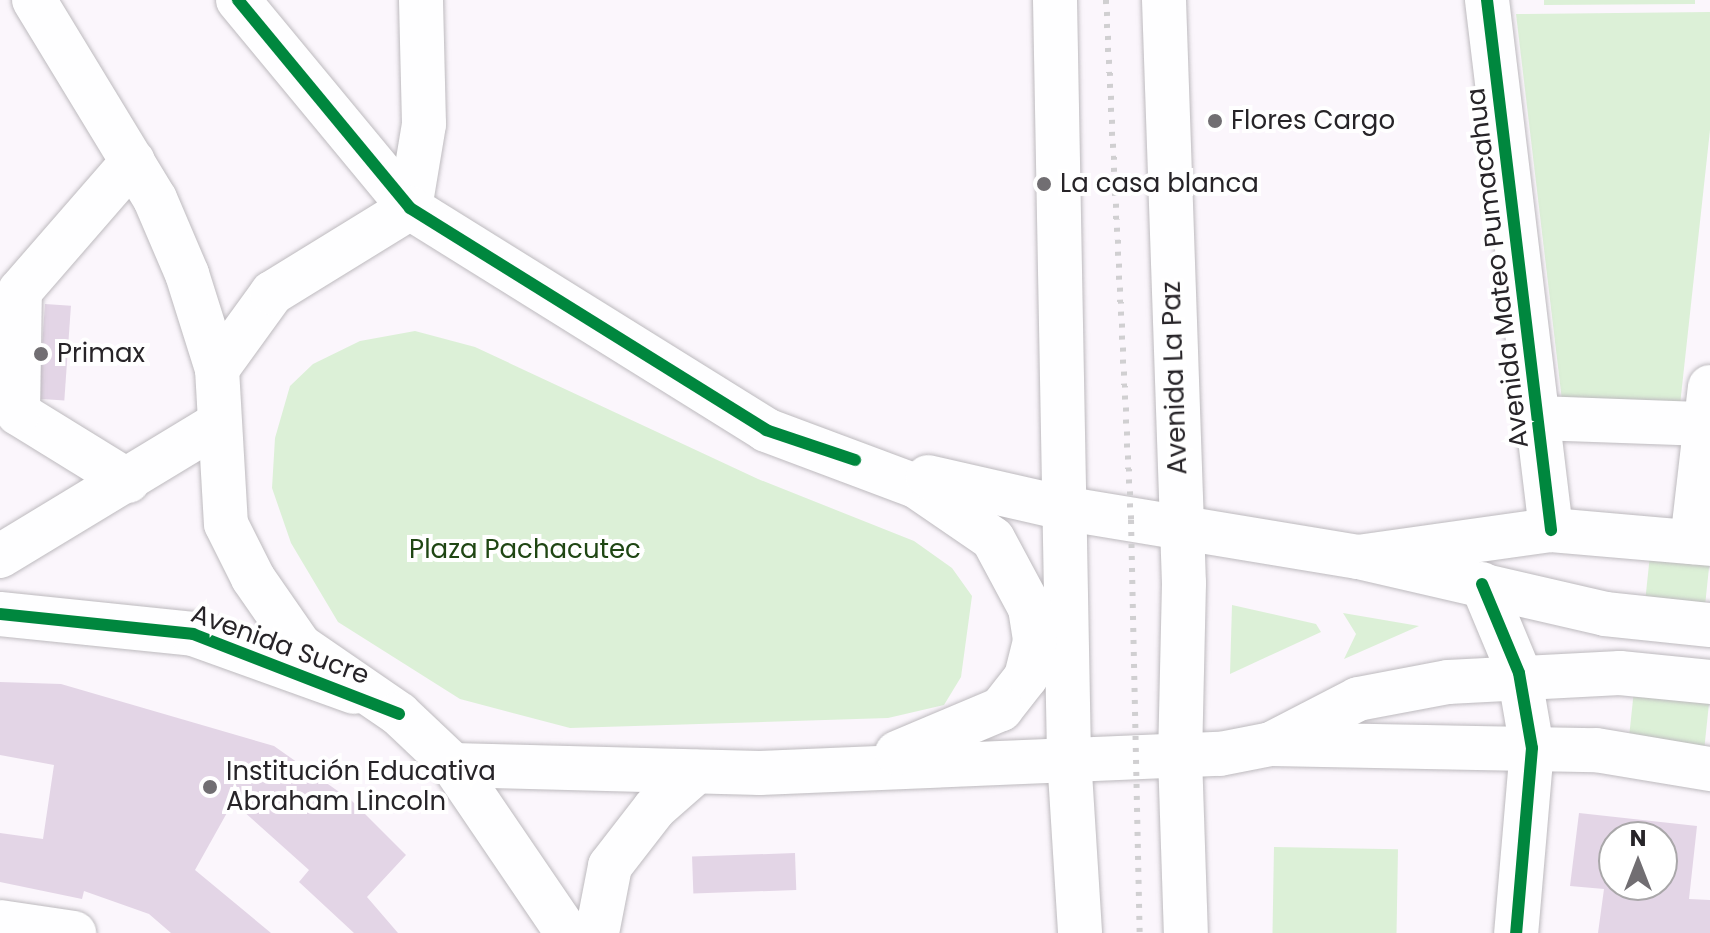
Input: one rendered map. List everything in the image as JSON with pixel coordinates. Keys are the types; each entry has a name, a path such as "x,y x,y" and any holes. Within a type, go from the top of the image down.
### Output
{"main road":[{"path":"34,0 133,161 187,274 217,369 226,524 279,621 311,655 399,714 453,765 567,933"},
{"path":"238,0 410,208 766,430 855,460 935,496 993,539 1030,608 1032,662 1001,709 946,736 897,753 760,773"},
{"path":"217,369 272,293 410,208 424,124 421,0"},
{"path":"1055,0 1068,509 1069,757 1080,933"},
{"name":"Avenida La Paz","path":"1164,0 1180,527 1180,756 1186,933"},
{"name":"Avenida Mateo Pumacahua","path":"1487,0 1551,530"},
{"path":"128,481 18,413 20,291 133,161"},
{"path":"1358,557 1551,530 1701,543 1708,405 1539,418"},
{"path":"0,556 218,424"},
{"path":"855,460 1068,509 1358,557 1605,614 1710,625"},
{"path":"1482,584 1519,673 1532,748 1516,933"},
{"name":"Avenida Sucre","path":"0,614 193,634 399,714"},
{"path":"1271,744 1358,699 1519,673 1710,682"},
{"path":"453,765 760,773 1069,757 1180,756 1271,744 1532,748 1710,769"},
{"path":"597,933 610,866 655,808 696,772"},
{"path":"0,922 74,933"}],"green space":[{"path":"1544,0 1695,0 1695,4 1544,5"},
{"path":"1710,12 1710,130 1680,405 1562,400 1516,14"},
{"name":"Plaza Pachacutec","path":"415,331 475,347 758,479 914,541 952,568 972,596 961,677 944,705 888,718 570,728 460,699 338,622 291,543 272,488 275,438 290,386 313,364 360,341"},
{"path":"1650,555 1710,561 1705,606 1645,600"},
{"path":"1232,605 1316,624 1321,632 1230,674"},
{"path":"1343,613 1419,626 1344,659 1356,634"},
{"path":"1634,690 1710,698 1703,759 1628,751"},
{"path":"1274,847 1398,849 1397,933 1272,933"}],"building":[{"path":"45,304 71,306 64,401 38,399"},
{"path":"0,682 61,684 274,746 352,801 406,855 367,897 398,933 354,933 299,882 309,870 233,802 195,870 271,933 171,933 149,914 84,891 82,899 0,882 0,833 43,839 54,765 0,755"},
{"path":"1579,813 1652,821 1598,821 1598,888 1570,886"},
{"path":"1678,824 1697,826 1689,899 1710,900 1710,933 1598,933 1602,901 1678,901"},
{"path":"795,853 796,890 693,894 692,857"}],"railway":[{"path":"1106,0 1131,520 1140,933"}],"cycle path":[{"path":"238,0 410,208 766,430 855,460"},
{"path":"1487,0 1551,530"},
{"path":"1482,584 1519,673 1532,748 1516,933"},
{"path":"0,614 193,634 399,714"}],"place":[{"name":"Flores Cargo","path":"1215,121"},
{"name":"La casa blanca","path":"1044,184"},
{"name":"Primax","path":"41,354"},
{"name":"Institución Educativa Abraham Lincoln","path":"210,787"}]}
